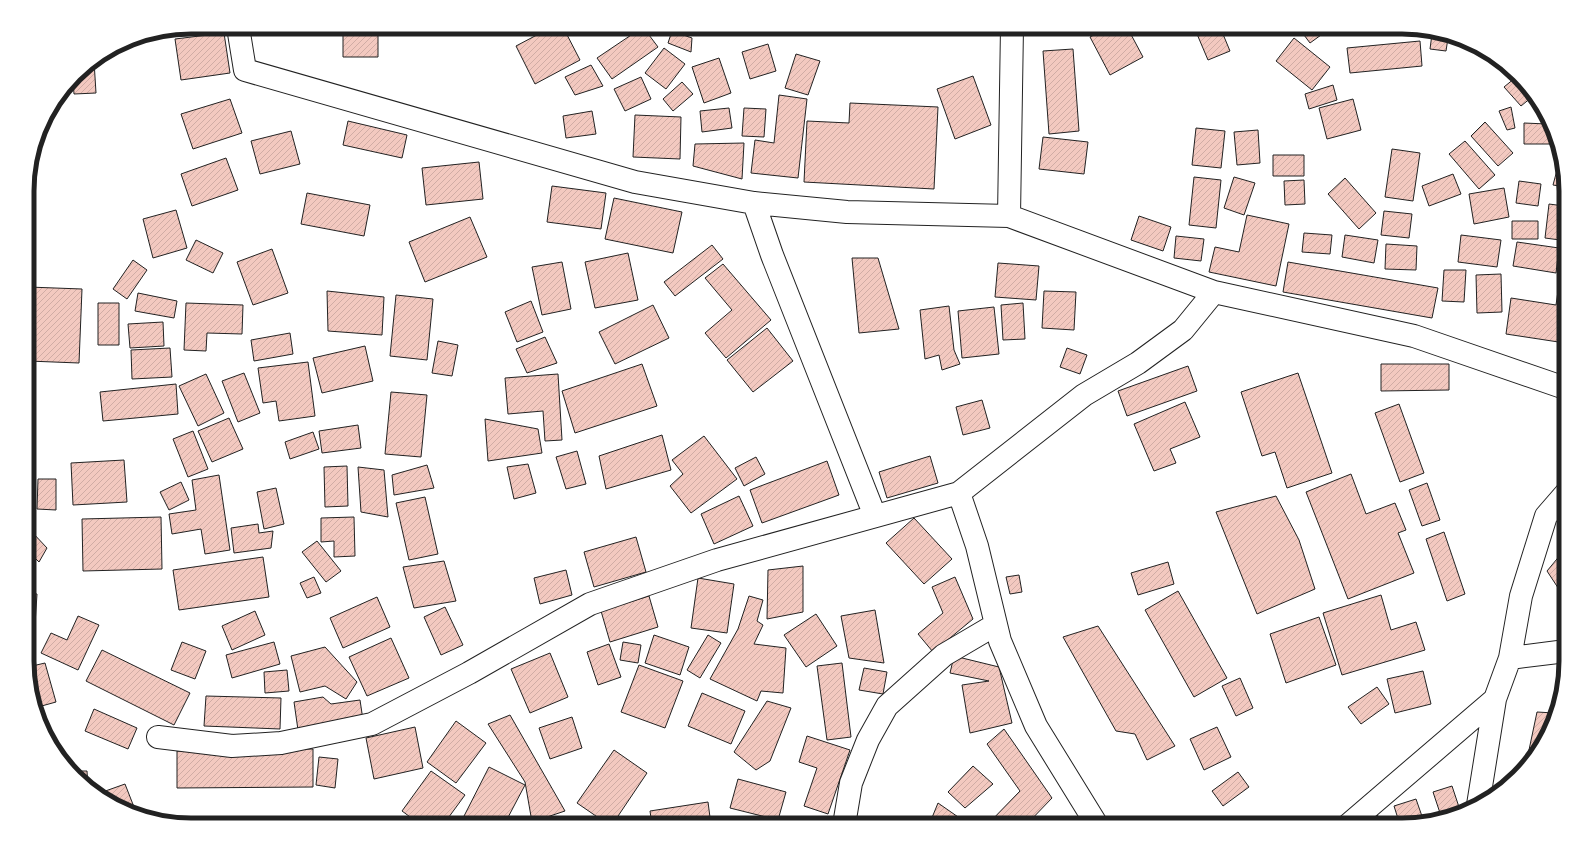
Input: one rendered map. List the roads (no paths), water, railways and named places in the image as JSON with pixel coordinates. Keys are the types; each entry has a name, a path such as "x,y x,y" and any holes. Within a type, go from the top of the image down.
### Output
{"street":[{"path":"239,34 245,70 635,182 754,203 847,212 1009,216 1214,292 1414,336 1559,381"},
{"path":"1009,216 1012,34"},
{"path":"754,203 772,255 876,516"},
{"path":"158,737 232,746 281,743 372,724 469,673 590,604 717,560 959,493 1084,395 1138,363 1183,330 1214,292"},
{"path":"959,493 978,546 995,625 1000,641 1036,726 1093,818"},
{"path":"1479,798 1495,698 1510,658 1521,596 1546,516 1559,501"},
{"path":"845,818 850,783 868,740 887,706 944,655 995,625"},
{"path":"1510,658 1559,652"},
{"path":"1356,818 1495,698"}]}
